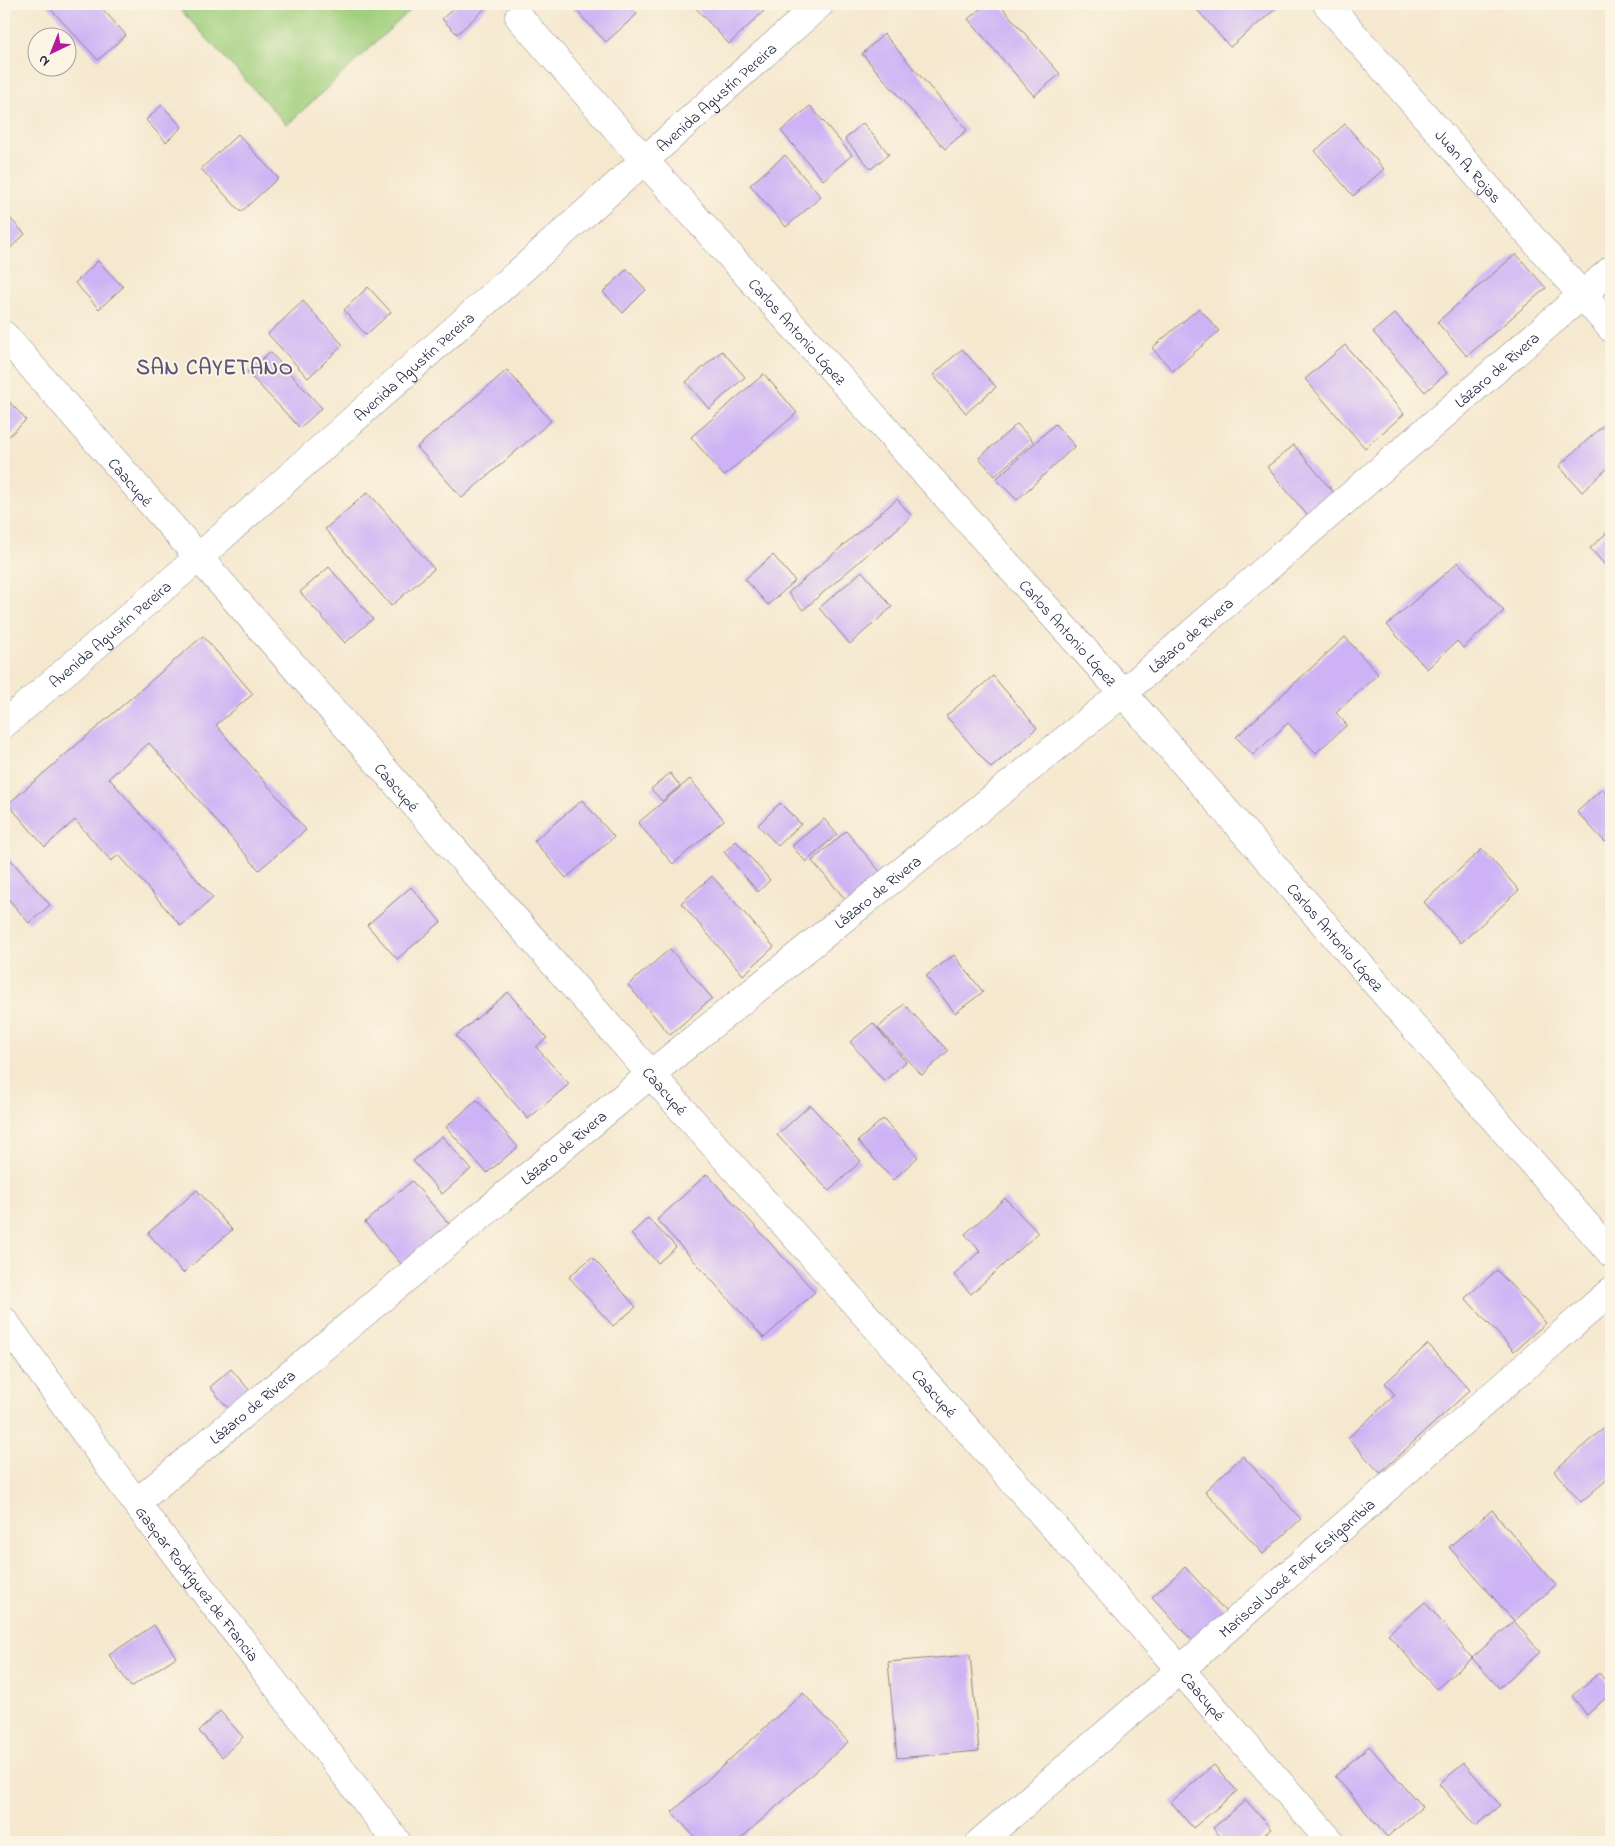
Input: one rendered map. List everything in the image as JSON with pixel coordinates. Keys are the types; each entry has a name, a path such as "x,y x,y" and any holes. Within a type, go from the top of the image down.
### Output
{"street":[{"name":"Avenida Agustín Pereira","path":"4,724 197,559 820,4"},
{"name":"Juan A. Rojas","path":"1327,4 1611,328"},
{"name":"Carlos Antonio López","path":"519,17 644,160 1123,693 1611,1253"},
{"name":"Lázaro de Rivera","path":"136,1503 651,1074 1123,693 1611,270"},
{"name":"Caacupé","path":"4,335 197,559 651,1074 1180,1669 1330,1842"},
{"name":"Mariscal José Felix Estigarribia","path":"980,1842 1611,1291"},
{"name":"Gaspar Rodríguez de Francia","path":"4,1321 136,1503 397,1842"}],"green space":[{"path":"175,4 417,4 287,125"}],"building":[{"path":"46,4 98,4 126,35 98,60 78,38 78,28 68,28"},
{"path":"458,4 490,4 457,34 442,19"},
{"path":"570,4 628,4 637,14 606,42"},
{"path":"692,4 757,4 764,11 729,44"},
{"path":"986,4 999,4 1060,74 1034,96 968,19"},
{"path":"1192,4 1277,4 1279,6 1230,47"},
{"path":"884,34 967,130 945,149 862,54"},
{"path":"162,105 182,127 166,142 146,120"},
{"path":"810,106 852,155 823,180 781,131"},
{"path":"863,123 889,154 871,169 845,139"},
{"path":"1345,124 1384,169 1353,196 1315,151"},
{"path":"238,134 278,178 241,212 201,169"},
{"path":"785,155 821,197 786,227 750,185"},
{"path":"7,215 25,234 4,254 4,218"},
{"path":"1516,254 1546,288 1467,356 1437,322"},
{"path":"98,261 123,287 99,309 75,283"},
{"path":"627,269 646,290 623,313 603,292"},
{"path":"368,287 391,312 366,335 344,310"},
{"path":"303,301 343,345 308,378 268,334"},
{"path":"1199,308 1219,331 1173,371 1152,348"},
{"path":"1395,313 1447,373 1425,392 1373,332"},
{"path":"1345,345 1404,414 1365,448 1305,379"},
{"path":"962,349 996,387 966,413 933,375"},
{"path":"722,351 745,377 709,409 686,382"},
{"path":"270,352 322,408 300,428 247,372"},
{"path":"507,370 551,421 462,498 417,447"},
{"path":"764,374 797,413 724,476 691,437"},
{"path":"4,396 26,420 4,441"},
{"path":"1606,423 1611,428 1611,465 1582,492 1559,466"},
{"path":"1017,424 1033,441 995,476 979,458"},
{"path":"1055,424 1075,446 1017,500 996,479"},
{"path":"1294,445 1339,499 1312,521 1267,467"},
{"path":"368,492 434,569 391,606 325,529"},
{"path":"897,499 912,516 803,610 788,593"},
{"path":"1611,529 1611,572 1590,548"},
{"path":"773,555 795,581 768,605 745,579"},
{"path":"1458,562 1504,611 1463,648 1457,641 1427,669 1387,625"},
{"path":"329,567 373,619 345,643 300,592"},
{"path":"862,571 892,607 850,644 819,608"},
{"path":"203,636 253,694 216,725 306,830 259,870 149,743 109,778 213,898 181,926 119,855 111,861 75,820 45,847 8,804"},
{"path":"1345,637 1378,674 1336,713 1347,725 1316,753 1288,723 1253,755 1236,737"},
{"path":"993,676 1037,728 991,768 946,716"},
{"path":"670,773 680,786 662,801 651,789"},
{"path":"690,779 724,820 673,864 638,823"},
{"path":"1602,789 1611,798 1611,836 1605,842 1577,812"},
{"path":"582,800 614,837 566,878 534,841"},
{"path":"780,803 801,824 778,846 758,825"},
{"path":"824,819 837,834 806,862 792,846"},
{"path":"846,831 887,880 854,909 812,861"},
{"path":"736,841 770,880 758,892 724,852"},
{"path":"1482,849 1519,890 1461,943 1424,902"},
{"path":"4,852 50,905 29,923 4,894"},
{"path":"712,876 774,947 743,975 681,903"},
{"path":"411,887 441,922 397,959 367,925"},
{"path":"670,949 712,998 670,1035 628,985"},
{"path":"954,955 983,992 955,1013 926,976"},
{"path":"508,992 547,1038 536,1047 569,1084 528,1119 456,1036"},
{"path":"904,1004 948,1051 922,1075 878,1028"},
{"path":"873,1023 906,1062 884,1081 850,1042"},
{"path":"477,1100 518,1147 487,1173 446,1127"},
{"path":"810,1105 861,1161 829,1191 777,1135"},
{"path":"883,1119 918,1157 893,1180 858,1141"},
{"path":"442,1136 471,1169 442,1194 413,1161"},
{"path":"707,1174 815,1292 764,1338 657,1220"},
{"path":"412,1181 449,1224 402,1265 365,1222"},
{"path":"197,1190 232,1230 183,1273 148,1233"},
{"path":"1005,1198 1038,1233 971,1294 954,1275 980,1251 965,1234"},
{"path":"648,1218 676,1247 658,1263 631,1234"},
{"path":"592,1257 636,1307 613,1326 569,1277"},
{"path":"1497,1270 1546,1323 1514,1351 1465,1298"},
{"path":"1428,1344 1470,1390 1380,1473 1348,1438 1395,1395 1385,1383"},
{"path":"231,1369 250,1391 229,1409 210,1387"},
{"path":"1611,1422 1611,1476 1581,1502 1554,1471"},
{"path":"1243,1456 1301,1519 1263,1554 1205,1491"},
{"path":"1492,1510 1556,1585 1514,1621 1449,1547"},
{"path":"1185,1567 1228,1614 1195,1644 1152,1597"},
{"path":"1425,1602 1472,1658 1436,1689 1388,1634"},
{"path":"1514,1621 1540,1652 1499,1688 1472,1658"},
{"path":"154,1625 176,1657 131,1687 109,1655"},
{"path":"970,1655 979,1751 897,1758 888,1662"},
{"path":"1599,1673 1611,1687 1611,1693 1587,1715 1572,1696"},
{"path":"803,1693 848,1742 737,1842 699,1842 672,1812"},
{"path":"220,1711 243,1737 222,1757 199,1731"},
{"path":"1369,1746 1422,1807 1387,1837 1335,1776"},
{"path":"1464,1763 1500,1805 1475,1826 1439,1784"},
{"path":"1214,1765 1237,1791 1193,1828 1171,1802"},
{"path":"1246,1800 1271,1829 1256,1842 1225,1842 1213,1828"}],"district":[{"name":"SAN CAYETANO","path":"215,367"}]}
